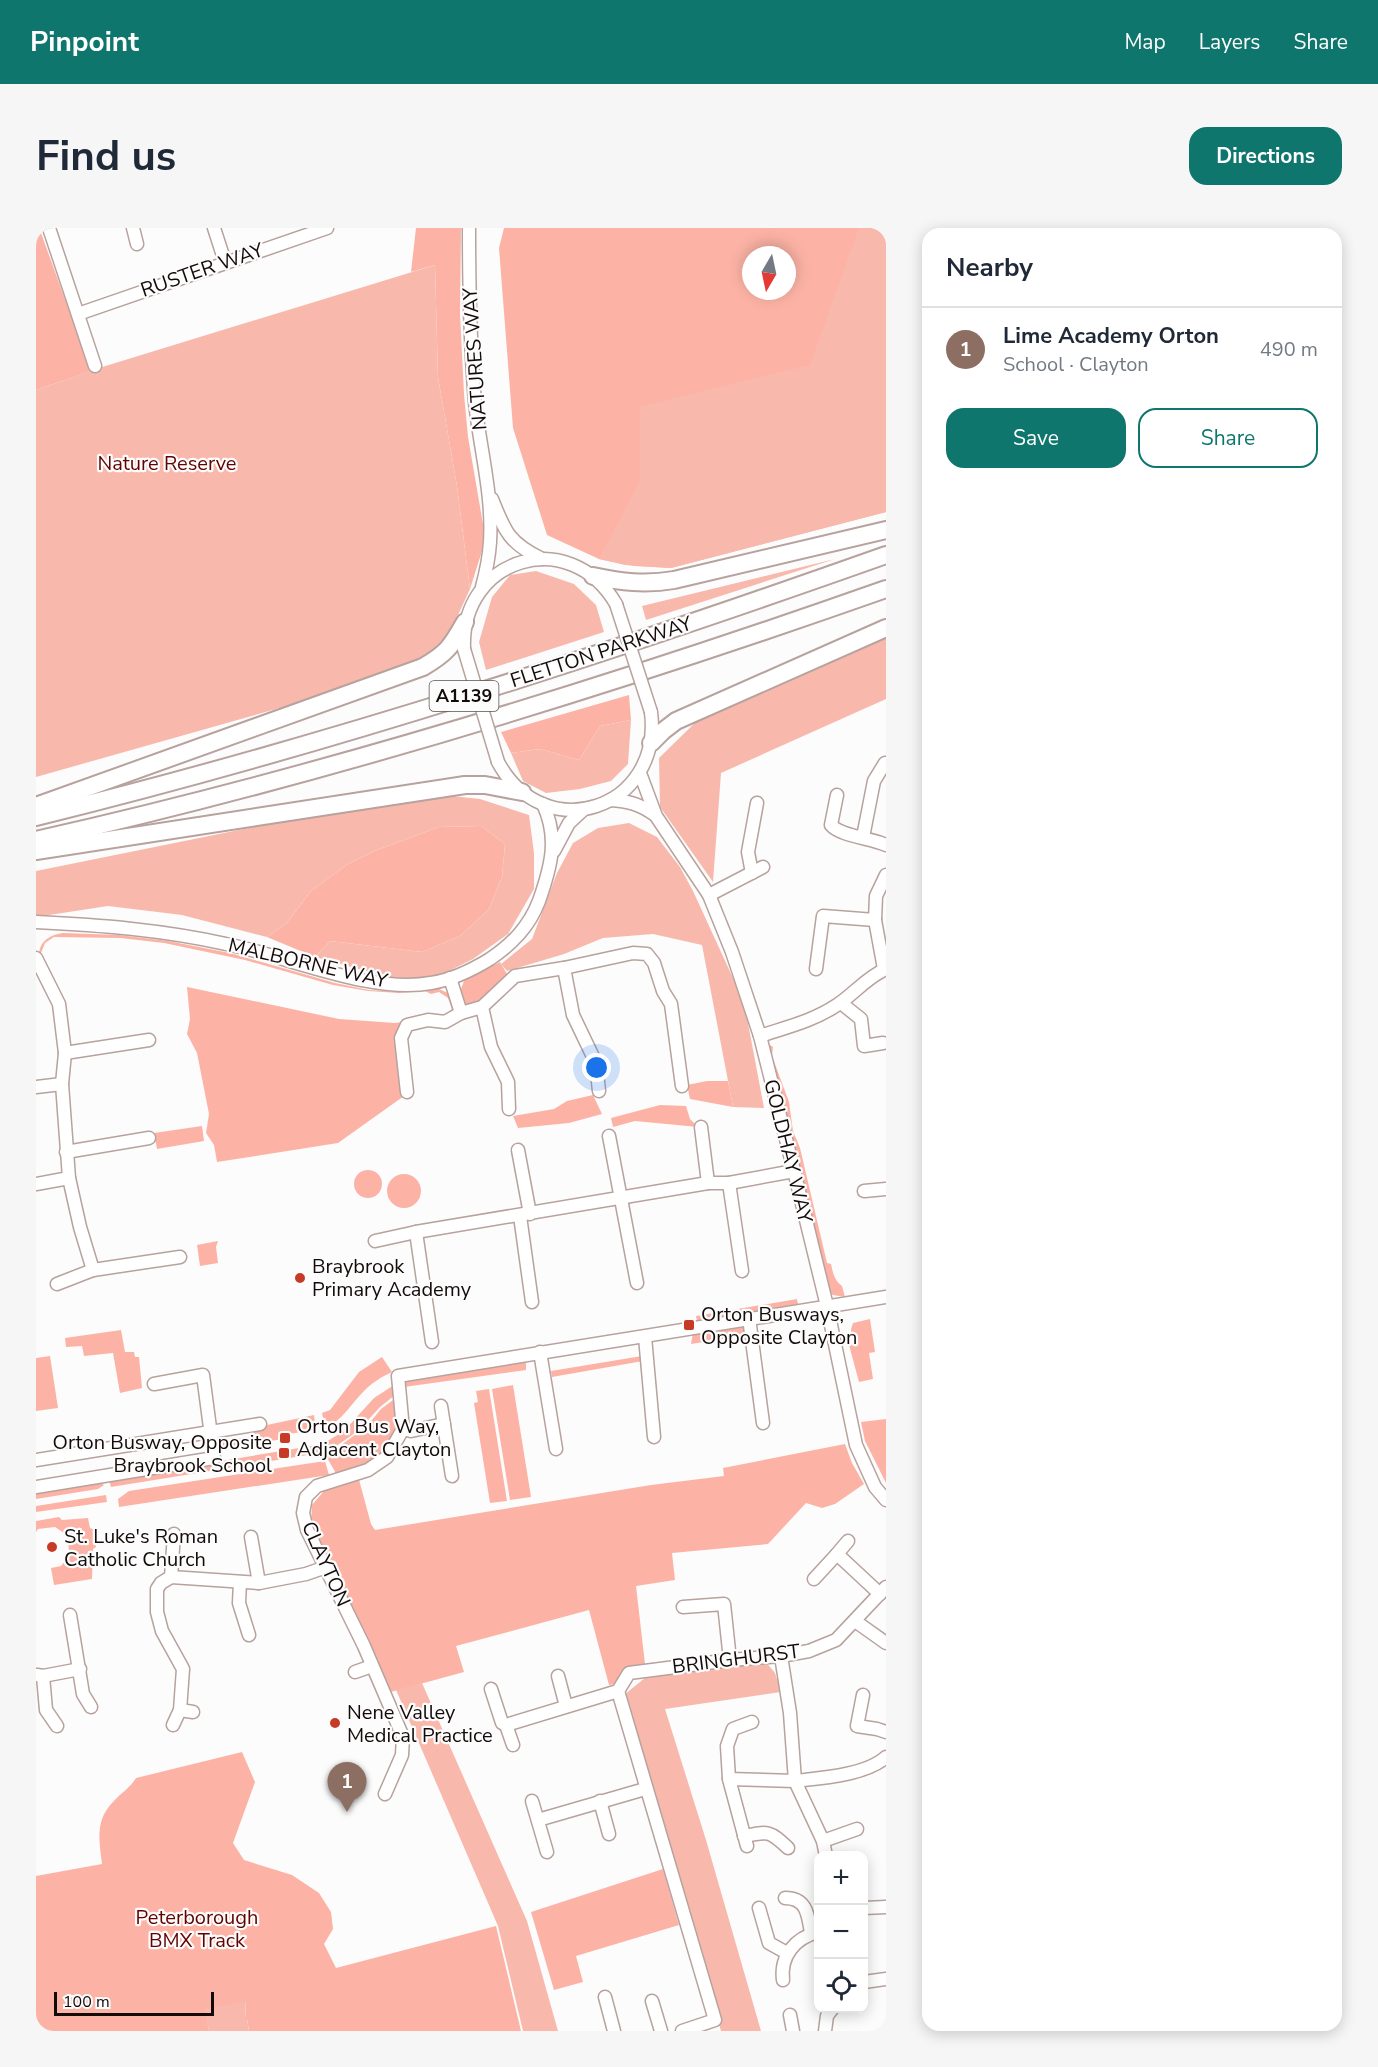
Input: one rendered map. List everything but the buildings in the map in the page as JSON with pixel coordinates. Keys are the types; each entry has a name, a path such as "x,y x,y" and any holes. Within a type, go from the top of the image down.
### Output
{"highway":[{"path":"593,576 623,583 651,584 886,530"},
{"name":"FLETTON PARKWAY","path":"36,817 243,762 451,700 601,653 886,555"},
{"name":"FLETTON PARKWAY","path":"36,840 253,787 449,732 611,681 886,589"},
{"path":"36,806 423,667 452,646 465,622"},
{"path":"651,743 676,721 886,628"},
{"path":"36,851 465,785 485,785 522,792"}],"street":[{"path":"132,228 137,244"},
{"path":"214,228 225,262"},
{"name":"RUSTER WAY","path":"78,314 327,228"},
{"name":"NATURES WAY","path":"469,228 472,366 488,490 490,542 489,561 482,587"},
{"path":"52,229 95,366"},
{"name":"NATURES WAY","path":"488,490 508,536 523,550 542,559"},
{"path":"542,559 569,563 593,576 602,584 616,604 651,712 653,727 651,743 640,773 627,788 610,800 584,809 563,809 543,804 512,784 498,762 464,649 465,622 474,598 482,587 503,570 528,560 542,559"},
{"path":"863,837 874,781 885,763"},
{"name":"GOLDHAY WAY","path":"640,773 656,816 709,896 732,952 760,1036 794,1171 827,1306 856,1445 875,1487 886,1500"},
{"path":"837,795 831,825 836,830 886,845"},
{"name":"GOLDHAY WAY","path":"610,800 626,801 642,806 656,816"},
{"path":"709,896 757,870 748,852 757,802"},
{"name":"MALBORNE WAY","path":"543,804 550,820 553,838 551,858"},
{"name":"MALBORNE WAY","path":"36,922 155,931 189,936 263,952 328,972 387,983 431,984 468,972 502,951 517,938 528,924 536,908 551,858 569,823 584,809"},
{"path":"760,1036 817,1018 841,1003 869,979 885,969 883,942 875,920 876,897 886,875"},
{"path":"816,969 824,916 875,920"},
{"path":"407,1092 401,1038 407,1025 428,1020 445,1022 461,1013 482,1007 515,976 633,953 647,954 654,963 663,991 671,1004 682,1086"},
{"path":"36,958 39,970 50,984 58,1004 65,1053 62,1084 69,1179 93,1270"},
{"path":"564,968 573,1015 596,1063 599,1091"},
{"path":"450,978 461,1013"},
{"path":"841,1003 861,1019 864,1046 883,1043"},
{"path":"482,1007 491,1047 508,1082 509,1108"},
{"path":"65,1053 149,1040"},
{"path":"36,1087 62,1084"},
{"path":"701,1127 708,1184"},
{"path":"609,1136 637,1283"},
{"path":"66,1152 149,1138"},
{"path":"518,1150 532,1302"},
{"path":"375,1241 416,1232 708,1184 729,1184 794,1171"},
{"path":"36,1184 69,1179"},
{"path":"729,1184 742,1271"},
{"path":"864,1191 886,1189"},
{"path":"416,1232 432,1342"},
{"path":"57,1284 93,1270 180,1257"},
{"path":"444,1424 411,1431 403,1429 398,1376 886,1297"},
{"path":"749,1318 763,1423"},
{"path":"645,1337 654,1437"},
{"path":"540,1352 556,1449"},
{"path":"36,1487 214,1458 203,1375 154,1384"},
{"path":"441,1406 452,1476"},
{"path":"36,1460 260,1424"},
{"name":"CLAYTON","path":"385,1794 402,1755 403,1737 372,1665 308,1530 303,1513 306,1497 317,1486 369,1470 387,1457 403,1429"},
{"path":"171,1577 174,1534"},
{"path":"251,1537 259,1583"},
{"path":"814,1579 848,1541"},
{"name":"BRINGHURST","path":"506,1725 618,1691 629,1673 781,1656 809,1651 836,1640 883,1591 837,1554"},
{"path":"173,1725 187,1711 183,1670 162,1631 157,1612 157,1589 161,1583 171,1577 259,1583 306,1574 326,1567"},
{"path":"240,1582 240,1603 249,1635"},
{"path":"683,1607 729,1603 730,1660"},
{"path":"70,1615 83,1694 91,1707"},
{"path":"855,1622 886,1643"},
{"path":"781,1656 790,1713 795,1781 823,1841 825,1851"},
{"path":"355,1672 372,1665"},
{"path":"57,1726 46,1710 39,1675 80,1669"},
{"path":"558,1676 566,1706"},
{"path":"491,1689 502,1723 506,1725 513,1745"},
{"path":"618,1691 645,1789 715,2020 682,2031"},
{"path":"863,1695 857,1726 886,1732"},
{"path":"752,1722 734,1729 727,1746 729,1779 745,1841 761,1833 773,1834 788,1848"},
{"path":"729,1779 795,1781 824,1778 885,1761"},
{"path":"538,1820 645,1789"},
{"path":"532,1801 548,1852"},
{"path":"600,1801 609,1834"},
{"path":"823,1841 857,1829"},
{"path":"785,1898 794,1898 801,1902 807,1909 814,1929"},
{"path":"868,1908 886,1907"},
{"path":"759,1908 769,1943 787,1953"},
{"path":"783,1980 782,1968 787,1953 795,1943 814,1933"},
{"path":"868,1981 886,1978"},
{"path":"605,1997 614,2031"},
{"path":"652,2001 661,2031"},
{"path":"825,2031 829,2013"},
{"path":"790,2015 793,2031"}],"green space":[{"path":"36,228 41,233 91,371 36,390"},
{"path":"416,228 461,228 460,314 464,394 468,437 484,530 482,551 470,589 457,486 438,377 435,265 411,272"},
{"path":"504,228 886,228 886,512 671,568 634,566 599,559 547,535 513,428 499,248"},
{"path":"859,228 886,228 886,512 671,568 625,565 599,559 640,480 640,407 810,365"},
{"name":"Nature Reserve","path":"435,265 438,377 457,486 470,589 447,639 431,657 393,676 36,777 36,390 99,368"},
{"path":"835,559 646,620 642,606"},
{"path":"536,571 574,584 596,605 604,632 486,670 479,642 492,597 510,575"},
{"path":"886,634 886,699 721,773 713,882 660,807 659,758 707,711"},
{"path":"629,695 631,720 600,726 579,760 540,749 511,753 501,732"},
{"path":"631,720 628,764 611,781 580,789 546,793 523,781 511,753 540,749 579,760 600,726"},
{"path":"442,795 480,799 529,815 534,853 534,889 508,934 473,959 439,976 402,981 315,957 330,941 422,952 460,936 489,909 502,877 505,844 481,826 439,827 377,850 348,864 311,891 287,923 267,937 182,915 108,906 36,917 36,871 396,798"},
{"path":"629,823 657,837 680,867 693,891 744,1002 764,1108 733,1107 702,945 653,934 603,938 564,954 507,971 501,964 532,939 557,873 573,843 598,828"},
{"path":"481,826 505,844 502,877 489,909 460,936 422,952 330,941 315,957 267,937 287,923 311,891 348,864 377,850 439,827"},
{"path":"63,933 119,935 168,941 230,953 335,983 369,990 399,992 437,988 452,995 456,1009 445,1016 452,1009 448,998 439,992 431,994 425,991 399,993 368,991 333,985 245,960 164,943 120,938 54,937 45,943 39,958 40,948 45,940"},
{"path":"500,962 507,974 472,1007 465,1007 459,994 464,981"},
{"path":"187,987 339,1019 395,1023 437,1017 404,1023 404,1096 338,1143 217,1162 214,1145 206,1133 209,1114 197,1053 187,1034 190,1019"},
{"path":"770,1045 773,1047 772,1056 789,1102 793,1131 800,1148 827,1263 831,1264 834,1276 842,1286 845,1297 833,1295 827,1289 767,1051"},
{"path":"707,1081 728,1081 733,1107 690,1099 687,1085"},
{"path":"593,1095 602,1114 569,1123 518,1128 513,1116 554,1109 567,1101"},
{"path":"660,1105 686,1106 690,1119 698,1127 635,1121 613,1127 611,1118"},
{"path":"202,1126 204,1141 157,1149 154,1133"},
{"path":"368,1170 378,1174 382,1184 378,1194 368,1198 358,1194 354,1184 358,1174"},
{"path":"404,1174 416,1179 421,1191 416,1203 404,1208 392,1203 387,1191 392,1179"},
{"path":"218,1241 216,1247 218,1263 200,1266 197,1245"},
{"path":"797,1299 798,1304 697,1321 696,1316"},
{"path":"870,1319 875,1352 869,1353 873,1379 859,1382 849,1345 853,1345 851,1329 853,1323"},
{"path":"743,1326 747,1335 691,1344 693,1333"},
{"path":"121,1330 125,1352 134,1352 135,1357 139,1357 142,1388 120,1393 113,1353 84,1356 82,1346 66,1347 65,1338"},
{"path":"50,1356 58,1408 36,1411 36,1358"},
{"path":"642,1356 643,1361 552,1377 551,1371"},
{"path":"382,1357 392,1372 370,1385 341,1417 325,1428 322,1413 330,1410 359,1372"},
{"path":"526,1362 526,1370 404,1387 408,1379"},
{"path":"394,1385 395,1395 380,1407 358,1431 329,1451 326,1442 344,1431 374,1398"},
{"path":"513,1385 531,1497 510,1500 492,1389"},
{"path":"489,1389 507,1501 490,1503 474,1403 478,1402 476,1391"},
{"path":"397,1397 398,1426 388,1449 367,1467 338,1477 326,1456 367,1426 381,1409"},
{"path":"314,1415 316,1430 288,1434 288,1438 219,1450 217,1441 254,1437 253,1428"},
{"path":"886,1419 886,1483 865,1441 861,1422"},
{"path":"845,1444 852,1463 864,1484 835,1504 822,1508 806,1503 768,1544 672,1553 675,1580 636,1586 645,1664 625,1668 616,1684 609,1685 589,1610 456,1646 464,1672 387,1693 311,1524 312,1505 324,1491 335,1484 358,1476 371,1524 375,1530 651,1485 724,1476 723,1468"},
{"path":"317,1445 320,1453 111,1487 109,1480"},
{"path":"325,1461 329,1475 119,1507 118,1499 129,1491"},
{"path":"99,1481 104,1485 98,1489 36,1499 36,1491"},
{"path":"106,1495 107,1502 36,1512 36,1506"},
{"path":"59,1517 62,1520 88,1518 90,1528 95,1530 96,1547 93,1549 92,1579 54,1585 51,1568 61,1566 70,1555 67,1539 70,1537 55,1527 38,1529 36,1532 36,1521"},
{"path":"765,1661 775,1673 781,1692 665,1709 706,1840 761,2031 721,2031 624,1695 651,1673"},
{"path":"422,1683 527,1921 558,2031 523,2031 498,1926 396,1690"},
{"name":"Peterborough BMX Track","path":"242,1752 255,1782 233,1843 244,1860 292,1875 319,1893 331,1912 333,1929 324,1944 336,1968 496,1926 521,2031 249,2031 247,2019 245,2019 246,2002 205,2010 209,2031 36,2031 36,1876 102,1864 99,1839 103,1816 136,1778"},
{"path":"663,1869 679,1925 576,1956 583,1982 554,1990 531,1912"},
{"path":"246,2001 245,2019 247,2019 249,2031 209,2031 204,2010"}],"place":[{"name":"Braybrook Primary Academy","path":"300,1278"},
{"name":"Orton Busways, Opposite Clayton","path":"689,1325"},
{"name":"Orton Bus Way, Adjacent Clayton","path":"285,1438"},
{"name":"Orton Busway, Opposite Braybrook School","path":"284,1453"},
{"name":"St. Luke's Roman Catholic Church","path":"52,1547"},
{"name":"Nene Valley Medical Practice","path":"335,1723"},
{"name":"Lime Academy Orton","path":"347,1812"}]}
